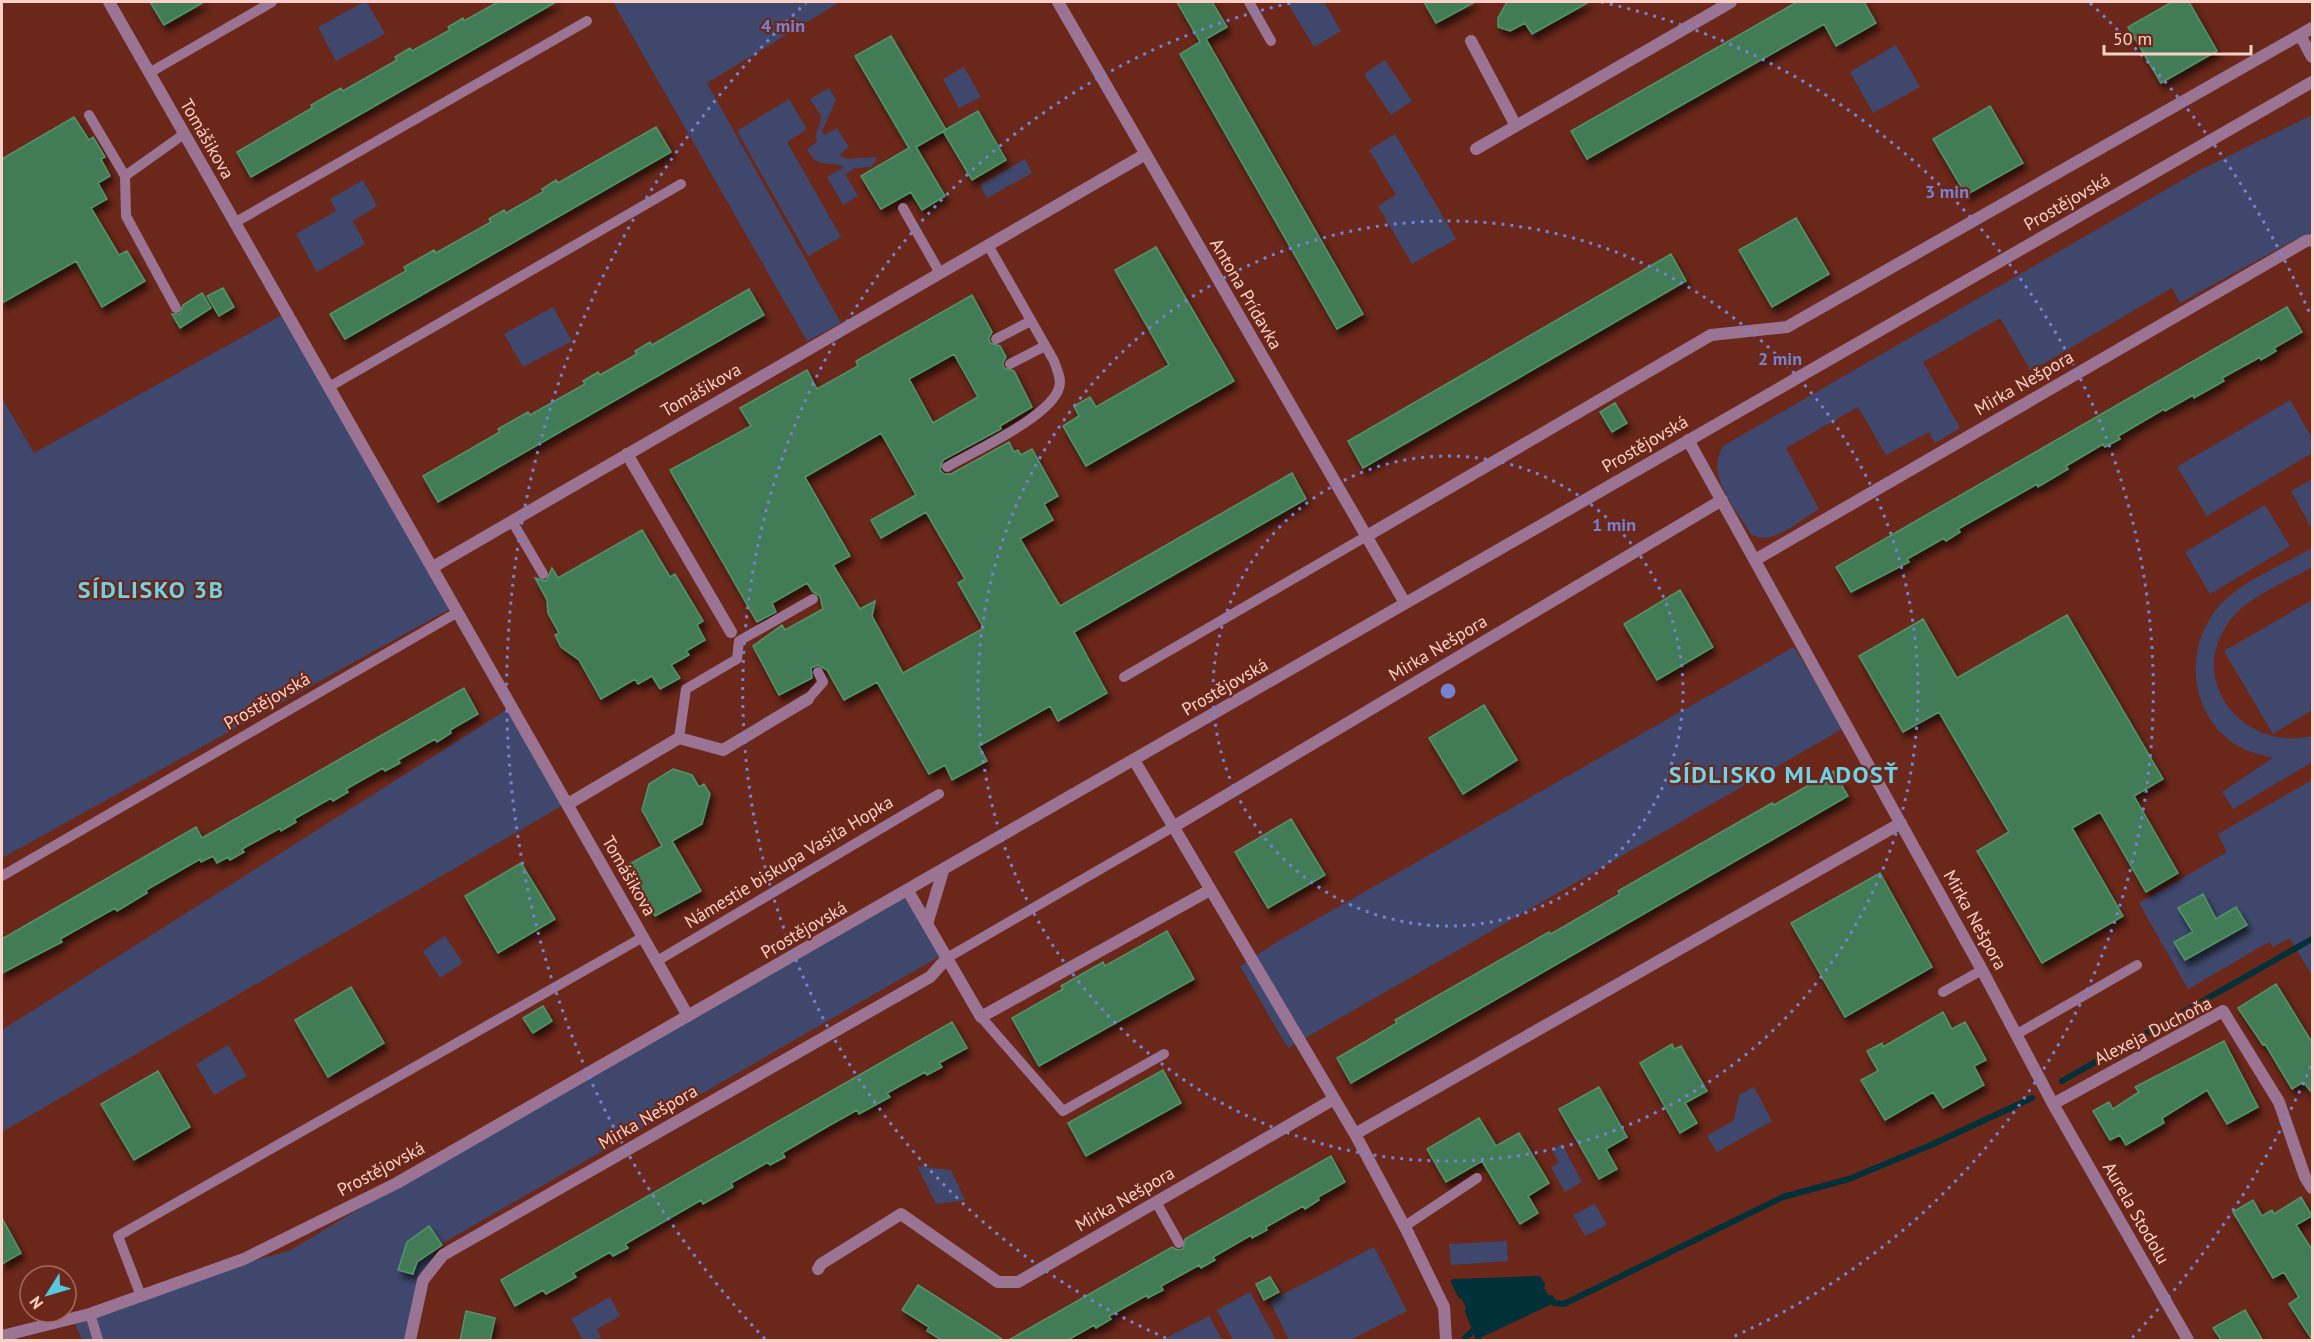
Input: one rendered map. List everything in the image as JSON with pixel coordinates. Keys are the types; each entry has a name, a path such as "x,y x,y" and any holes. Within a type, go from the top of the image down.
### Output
{"street":[{"name":"Tomášikova","path":"109,2 688,1016"},
{"name":"Antona Prídavka","path":"1058,2 1144,155 1405,603"},
{"path":"1476,149 1731,2"},
{"name":"Prostějovská","path":"1365,537 1711,335 1787,327 2313,27"},
{"path":"2300,35 2313,57"},
{"path":"1471,41 1516,126"},
{"name":"Prostějovská","path":"2,1336 90,1314 244,1258 397,1183 909,891 1405,603 2313,82"},
{"name":"Tomášikova","path":"433,567 1144,155"},
{"name":"Mirka Nešpora","path":"1755,560 2306,241 2313,240"},
{"name":"Mirka Nešpora","path":"1688,440 1982,970 2052,1104"},
{"path":"627,454 731,632"},
{"name":"Mirka Nešpora","path":"1173,827 1722,500"},
{"path":"568,804 678,738 723,750 808,699"},
{"path":"1134,760 1334,1099 1404,1226 1444,1307 1446,1341"},
{"path":"1354,1134 1900,823"},
{"path":"927,924 943,871"},
{"path":"909,891 981,1017 1210,890"},
{"name":"Mirka Nešpora","path":"410,1341 423,1280 443,1255 930,977 947,958"},
{"name":"Alexeja Duchoňa","path":"2052,1104 2223,1011 2279,1102 2306,1176 2313,1188"},
{"name":"Mirka Nešpora","path":"818,1269 820,1264 850,1244 901,1214 998,1282 1018,1282 1334,1099"},
{"name":"Aurela Stodolu","path":"2052,1104 2188,1341"}],"lane":[{"path":"149,73 272,2"},
{"path":"1248,2 1271,41"},
{"path":"234,223 587,21"},
{"path":"89,115 125,176 126,216 176,308"},
{"path":"125,176 183,134"},
{"path":"329,387 681,184"},
{"path":"903,208 940,273"},
{"path":"947,467 1042,412 1060,387 1059,374 1045,346 988,245"},
{"path":"996,339 1031,321"},
{"path":"1010,364 1045,346"},
{"path":"512,521 543,574"},
{"path":"1124,677 1365,537"},
{"path":"678,738 686,689 737,659 739,640 813,599"},
{"name":"Prostějovská","path":"2,876 458,612"},
{"path":"808,699 824,682 818,672"},
{"name":"Námestie biskupa Vasiľa Hopka","path":"657,961 939,794"},
{"path":"947,958 1173,827"},
{"path":"141,1296 118,1236 643,937"},
{"path":"2017,1034 2137,965"},
{"path":"1943,992 1982,970"},
{"path":"981,1017 1063,1111 1164,1054"},
{"path":"1404,1226 1477,1178"},
{"path":"1156,1202 1179,1243"},
{"path":"90,1314 98,1341"}],"shaded area":[{"path":"367,2 385,34 336,61 318,27"},
{"path":"613,2 840,2 707,83 841,323 807,341"},
{"path":"1287,2 1324,2 1341,31 1314,47"},
{"path":"1896,45 1920,87 1873,113 1850,72"},
{"path":"1385,60 1412,101 1391,115 1364,74"},
{"path":"964,67 981,97 959,108 943,79"},
{"path":"829,88 836,100 822,131 824,135 837,128 849,147 839,155 847,159 878,157 871,167 855,168 845,174 858,196 843,205 827,177 844,167 819,162 811,156 807,149 817,142 816,134 822,117 810,99"},
{"path":"789,99 807,129 787,142 841,237 808,256 737,131"},
{"path":"2312,115 2312,240 2296,239 2180,303 2172,288 2031,371 2000,318 1923,362 1960,428 1935,443 1929,432 1886,455 1858,407 1786,448 1819,509 1777,535 1759,537 1751,534 1730,503 1720,480 1718,457 1723,446 2198,171"},
{"path":"1395,134 1456,239 1412,264 1378,206 1396,195 1369,150"},
{"path":"1025,159 1032,173 987,198 980,185"},
{"path":"363,180 377,206 353,221 365,244 317,272 296,234 336,211 330,199"},
{"path":"553,307 572,341 523,367 504,334"},
{"path":"284,314 455,606 2,858 2,398 34,453"},
{"path":"2290,400 2312,438 2312,453 2207,516 2177,467"},
{"path":"2312,479 2312,529 2291,491"},
{"path":"2265,505 2290,546 2210,594 2185,552"},
{"path":"2312,548 2312,567 2269,590 2239,610 2218,642 2214,665 2218,687 2228,706 2243,722 2263,733 2286,738 2312,736 2312,762 2233,809 2222,792 2273,758 2238,746 2221,732 2208,716 2200,697 2196,676 2197,655 2202,635 2212,616 2235,591"},
{"path":"2312,600 2312,710 2273,734 2224,651"},
{"path":"1794,647 1844,728 1288,1048 1240,966 1280,940"},
{"path":"511,707 565,804 2,1132 2,1030"},
{"path":"2312,780 2312,976 2290,938 2273,947 2269,942 2188,989 2139,903 2227,852 2218,834"},
{"path":"900,891 942,955 436,1247 407,1340 82,1340 75,1324 78,1324 78,1312 134,1293 289,1251 684,1014"},
{"path":"445,936 463,963 440,978 423,951"},
{"path":"228,1045 247,1076 214,1095 196,1064"},
{"path":"1754,1087 1772,1121 1717,1152 1707,1136 1734,1120 1739,1095"},
{"path":"1562,1144 1582,1182 1565,1192 1551,1167 1559,1163 1552,1150"},
{"path":"917,1166 951,1170 965,1200 936,1204"},
{"path":"1595,1204 1607,1225 1585,1236 1573,1215"},
{"path":"1507,1241 1508,1261 1451,1265 1449,1244"},
{"path":"1374,1247 1407,1311 1350,1340 1289,1340 1270,1301"},
{"path":"1538,1279 1554,1303 1480,1338 1454,1282"},
{"path":"1250,1292 1276,1340 1233,1340 1217,1310"},
{"path":"610,1297 620,1316 597,1329 601,1338 583,1340 571,1319"},
{"path":"1209,1316 1222,1340 1162,1340"}],"building":[{"path":"150,2 204,2 164,25"},
{"path":"498,2 556,2 251,177 237,152 312,108 311,105 341,88 343,91 397,60 395,57 410,48 412,51 450,30 448,27 463,18 464,21"},
{"path":"1177,2 1212,2 1227,27 1206,39 1363,314 1337,329 1180,54 1200,42"},
{"path":"1424,2 1475,2 1436,23"},
{"path":"1507,2 1589,2 1532,34 1525,23 1510,31 1498,27 1498,18"},
{"path":"1797,2 1864,2 1876,23 1836,46 1824,24 1587,159 1571,131"},
{"path":"2172,2 2189,2 2217,51 2161,83 2128,27"},
{"path":"891,36 946,130 916,147 945,196 922,210 911,192 881,209 861,176 909,148 855,56"},
{"path":"1990,106 2023,163 1966,195 1933,139"},
{"path":"978,111 1006,160 972,180 943,131"},
{"path":"74,117 89,140 93,137 105,157 101,159 110,176 98,183 107,199 91,208 119,255 127,251 145,281 102,307 76,261 2,303 2,159"},
{"path":"656,127 671,152 345,339 330,314 406,271 404,267 434,250 436,253 491,222 489,219 504,210 506,213 543,192 542,189 556,180 558,183"},
{"path":"1796,218 1829,274 1772,307 1739,250"},
{"path":"1156,247 1234,381 1086,466 1063,426 1079,416 1074,406 1090,397 1096,407 1169,365 1115,270"},
{"path":"1671,254 1686,281 1363,468 1348,441"},
{"path":"223,288 234,307 219,316 207,296"},
{"path":"749,289 764,315 438,502 423,476 500,432 498,429 528,412 530,415 585,384 583,381 598,372 600,375 637,354 635,351 650,342 652,345"},
{"path":"202,293 211,308 180,328 172,314 180,314 183,305"},
{"path":"972,295 992,332 989,338 990,343 1000,346 1006,357 1003,363 1004,368 1014,371 1032,407 1000,426 1001,429 943,460 940,470 944,474 951,474 1009,442 1014,452 1018,450 1021,455 1032,449 1058,496 1044,504 1053,520 1020,539 1060,606 1292,473 1306,499 1074,632 1107,693 1058,721 1050,706 979,746 987,761 952,780 945,765 929,774 877,682 844,700 827,670 818,665 811,668 812,678 779,695 753,646 782,625 785,630 823,609 820,596 813,592 807,583 772,603 776,612 757,622 670,470 751,426 740,408 807,370 817,389 858,366 856,361","holes":["954,354 978,397 933,423 909,379","881,433 916,495 871,520 881,538 926,512 965,579 958,583 984,628 903,673 872,616 875,601 860,609 833,565 850,556 805,477"]},
{"path":"2287,307 2302,332 2274,348 2276,351 2222,378 2224,381 2194,398 2193,395 2165,411 2164,409 2118,436 2120,439 2105,447 2103,444 2066,466 2068,469 2038,487 2037,484 1958,529 1960,532 1946,541 1944,538 1907,559 1909,562 1851,592 1836,567"},
{"path":"1615,403 1627,423 1612,432 1600,412"},
{"path":"642,530 670,577 675,574 703,621 697,625 705,640 686,651 689,655 671,665 680,678 660,689 652,676 638,684 635,679 601,699 579,660 561,647 555,635 559,633 548,613 547,600 535,578 546,581 552,568 558,578"},
{"path":"1680,590 1713,647 1657,680 1624,624"},
{"path":"2067,615 2163,779 2134,796 2178,873 2146,892 2100,812 2072,828 2123,916 2042,963 1977,851 2009,832 1939,712 1903,732 1859,656 1923,619 1957,678"},
{"path":"464,688 478,714 450,730 451,733 437,742 435,739 398,760 400,763 385,771 383,768 346,789 348,792 333,801 331,798 294,819 296,822 242,849 244,852 230,860 228,857 217,863 213,856 201,862 200,859 146,890 147,893 117,911 115,908 60,939 62,942 2,973 2,939 196,827 202,838"},
{"path":"1484,705 1517,760 1463,794 1429,738"},
{"path":"673,769 692,775 699,787 704,784 710,794 702,824 672,841 701,891 655,916 626,866 662,846 642,810 649,784"},
{"path":"1833,771 1848,796 1351,1083 1337,1058 1397,1023 1395,1020 1549,932 1551,934 1620,894 1618,891"},
{"path":"1291,819 1325,875 1268,908 1235,852"},
{"path":"521,863 555,919 498,953 465,896"},
{"path":"1880,873 1932,967 1845,1017 1791,923"},
{"path":"2203,894 2216,919 2236,907 2247,925 2185,960 2174,942 2193,932 2178,908"},
{"path":"1167,931 1194,979 1039,1066 1012,1018 1063,989 1061,986 1103,962 1105,966"},
{"path":"2276,984 2313,1044 2313,1094 2303,1082 2292,1089 2265,1044 2263,1045 2238,1008"},
{"path":"351,987 384,1043 328,1077 295,1020"},
{"path":"543,1006 552,1021 533,1033 523,1018"},
{"path":"1943,1012 1952,1029 1965,1022 1978,1045 1986,1060 1974,1066 1984,1085 1943,1108 1933,1092 1885,1120 1861,1080 1878,1071 1867,1051 1882,1043 1883,1047"},
{"path":"952,1022 967,1048 939,1063 942,1067 927,1075 925,1072 887,1093 890,1097 859,1114 857,1110 830,1125 782,1153 785,1157 770,1165 768,1162 731,1183 733,1187 703,1204 701,1200 625,1244 628,1248 613,1256 610,1252 573,1273 576,1277 546,1294 543,1290 515,1306 501,1280"},
{"path":"2224,1041 2258,1107 2227,1124 2207,1090 2162,1118 2164,1123 2126,1145 2120,1135 2110,1140 2093,1111 2109,1102 2113,1109 2139,1092 2135,1087"},
{"path":"1672,1044 1674,1049 1681,1046 1707,1091 1685,1103 1697,1123 1680,1133 1640,1063"},
{"path":"1163,1070 1181,1103 1086,1156 1068,1123"},
{"path":"158,1071 190,1127 134,1160 101,1104"},
{"path":"1599,1087 1627,1137 1606,1149 1617,1169 1599,1179 1559,1109"},
{"path":"1479,1118 1496,1146 1519,1133 1549,1183 1528,1196 1538,1213 1520,1224 1482,1161 1446,1182 1427,1149"},
{"path":"1331,1156 1345,1182 1318,1197 1319,1200 1305,1209 1303,1206 1266,1227 1267,1230 1252,1238 1251,1235 1213,1257 1215,1260 1201,1268 1199,1265 1161,1286 1163,1290 1148,1298 1147,1295 1109,1316 1111,1319 1096,1328 1094,1325 1066,1341 1007,1341 1172,1247 1178,1250 1183,1249 1185,1239"},
{"path":"2301,1197 2312,1216 2296,1225 2313,1251 2313,1341 2289,1304 2299,1297 2284,1272 2273,1278 2233,1212 2253,1200 2262,1216 2272,1210 2274,1214"},
{"path":"2,1218 21,1253 2,1264"},
{"path":"429,1226 442,1245 417,1262 413,1274 398,1270 407,1242"},
{"path":"1270,1277 1279,1292 1264,1300 1256,1284"},
{"path":"918,1285 1005,1341 943,1341 927,1331 929,1327 902,1310"},
{"path":"2245,1310 2263,1341 2222,1341 2213,1328"},
{"path":"466,1311 495,1318 490,1341 460,1341"}],"waterway":[{"path":"2062,1081 2312,939"},
{"path":"1551,1298 1554,1303 1564,1304 1783,1197 1849,1179 1931,1145 2032,1098"},
{"path":"1461,1296 1454,1282 1538,1279 1542,1285"},
{"path":"1468,1311 1479,1340"},
{"path":"1465,1338 1476,1328"}],"district":[{"name":"SÍDLISKO 3B","path":"151,590"},
{"name":"SÍDLISKO MLADOSŤ","path":"1784,775"}]}
